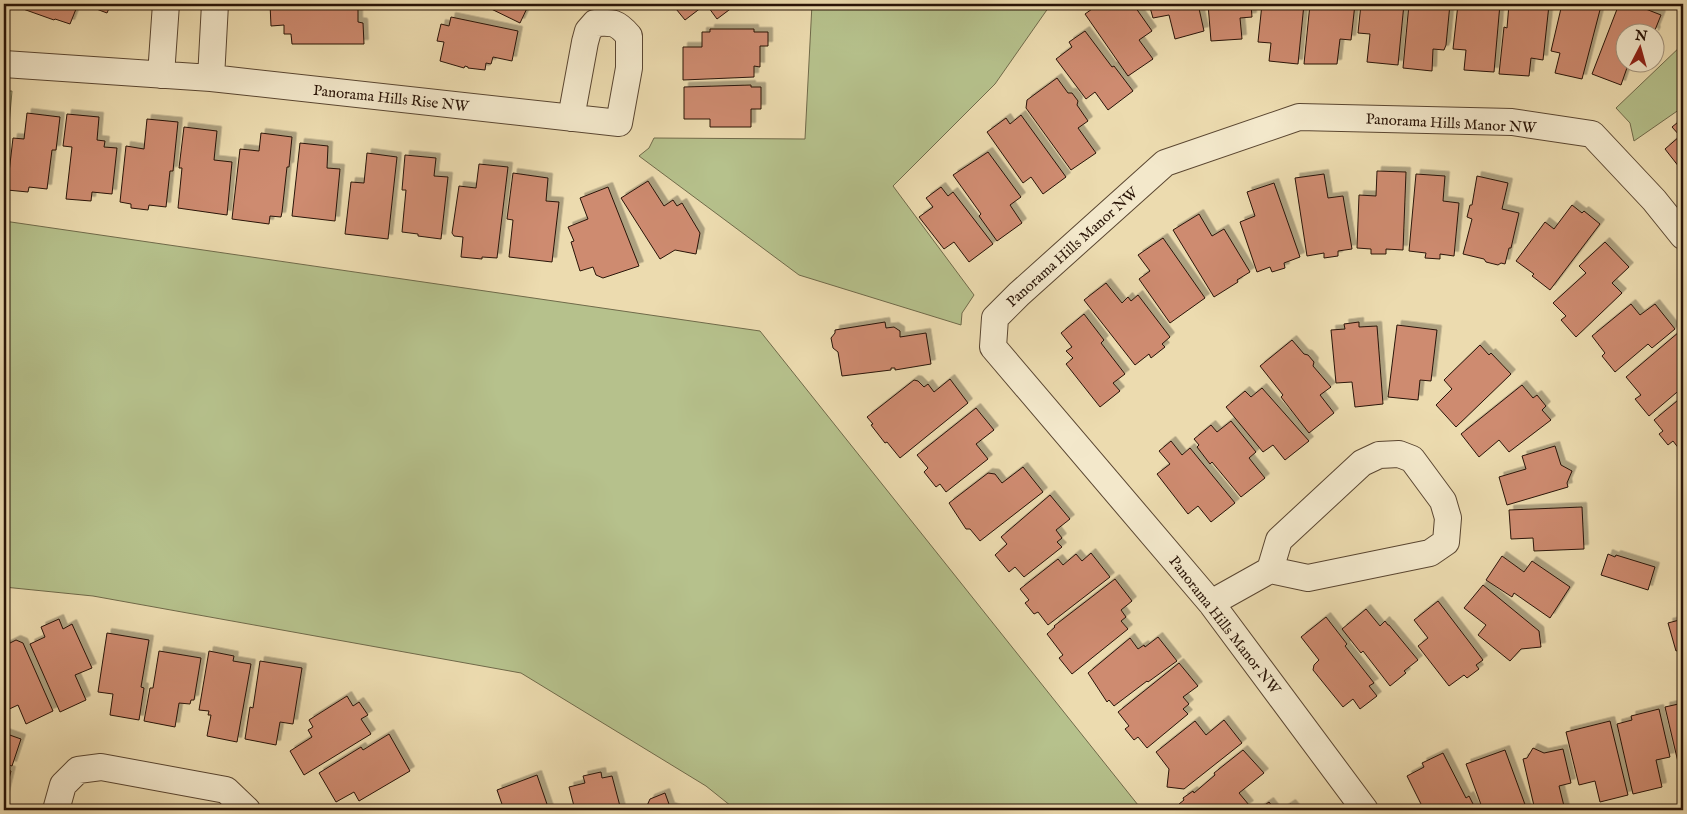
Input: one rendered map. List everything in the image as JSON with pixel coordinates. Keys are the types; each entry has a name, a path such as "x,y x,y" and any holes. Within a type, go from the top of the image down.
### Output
{"street":[{"path":"162,75 166,4"},
{"path":"211,78 215,4"},
{"name":"Panorama Hills Rise NW","path":"4,64 211,78 571,118"},
{"name":"Panorama Hills Manor NW","path":"1365,810 1211,602 993,347 995,318 1019,294 1165,163 1300,117 1512,122 1592,134 1654,200 1683,236"},
{"path":"1211,602 1270,570 1308,578 1430,553 1446,542 1448,518 1443,501 1412,459 1399,454 1379,455 1362,463 1279,540 1270,570"},
{"path":"56,810 63,785 78,770 100,767 226,790 247,810"}],"green space":[{"path":"812,4 1051,4 995,84 893,186 974,295 962,313 961,325 799,275 639,156 649,148 654,138 805,139"},
{"path":"1683,44 1683,107 1634,141 1630,123 1616,108 1654,72 1664,72 1664,62"},
{"path":"4,91 12,91 4,182"},
{"path":"4,221 760,331 1142,810 736,810 706,786 521,673 93,596 4,587"}],"building":[{"path":"9,4 78,4 70,24"},
{"path":"83,4 111,4 107,13"},
{"path":"270,4 358,4 358,22 363,23 364,44 292,44 291,34 284,34 284,25 271,26"},
{"path":"481,4 529,4 520,23"},
{"path":"672,4 706,4 685,20"},
{"path":"706,4 737,4 717,19"},
{"path":"1099,4 1133,4 1152,31 1139,40 1153,59 1128,76 1085,14"},
{"path":"1149,4 1198,4 1204,31 1175,39 1169,15 1153,18"},
{"path":"1208,4 1251,4 1252,17 1240,18 1242,39 1211,41"},
{"path":"1262,4 1304,4 1298,64 1269,61 1271,43 1258,42"},
{"path":"1310,4 1355,4 1351,40 1340,39 1337,64 1304,64"},
{"path":"1361,4 1404,4 1398,65 1367,62 1370,34 1358,33"},
{"path":"1409,4 1450,4 1446,45 1444,50 1433,49 1432,71 1403,68"},
{"path":"1458,4 1500,4 1494,72 1464,70 1466,50 1453,49"},
{"path":"1509,4 1549,5 1543,60 1531,58 1529,76 1499,74 1504,27 1507,28"},
{"path":"1562,4 1592,4 1601,6 1582,79 1555,73 1560,53 1551,51"},
{"path":"1619,4 1633,4 1661,15 1658,22 1614,22 1614,72 1626,72 1621,85 1592,74"},
{"path":"451,17 518,31 512,61 493,57 491,64 486,63 485,70 465,66 464,68 440,61 444,42 437,41 441,24 449,26"},
{"path":"710,29 754,29 754,32 768,32 768,46 760,46 760,67 754,66 754,77 683,80 683,47 702,47 702,32 710,32"},
{"path":"1085,31 1133,91 1108,110 1095,92 1086,99 1056,59 1072,47 1069,42"},
{"path":"1057,78 1068,93 1072,93 1078,101 1077,105 1088,121 1078,128 1096,153 1071,170 1026,108 1027,100"},
{"path":"751,85 751,87 761,87 761,109 751,109 751,127 710,127 710,119 684,119 684,87"},
{"path":"27,113 60,117 56,150 52,150 47,189 29,187 28,192 7,190 13,138 24,139"},
{"path":"67,114 99,117 97,140 105,141 104,147 117,148 112,194 92,192 91,201 66,199 72,147 63,146"},
{"path":"1021,115 1066,177 1043,194 1031,177 1023,183 987,132 1006,118 1010,124"},
{"path":"1683,118 1683,172 1665,149 1680,136 1672,127"},
{"path":"147,119 178,122 173,171 170,171 166,207 149,205 148,210 131,208 131,204 120,202 126,146 144,149"},
{"path":"184,127 217,131 214,160 232,162 227,215 178,208 182,168 179,168"},
{"path":"261,133 292,137 281,217 270,216 269,224 232,219 240,149 259,151"},
{"path":"300,143 328,146 327,168 340,169 335,221 292,216"},
{"path":"988,152 1021,197 1010,205 1022,223 997,241 979,216 981,214 953,175"},
{"path":"367,153 397,157 388,239 345,234 351,182 364,183"},
{"path":"405,155 436,158 434,176 448,177 441,239 402,232 406,190 402,190"},
{"path":"479,164 508,167 497,258 461,257 463,237 454,236 452,233 459,186 476,188"},
{"path":"1377,171 1406,172 1403,250 1386,249 1386,254 1371,254 1371,249 1357,248 1359,195 1376,196"},
{"path":"513,173 548,178 546,201 559,202 552,262 509,257 513,220 507,219"},
{"path":"1324,174 1328,198 1343,196 1352,249 1338,251 1338,256 1324,258 1324,253 1307,256 1295,178"},
{"path":"1416,174 1445,176 1443,201 1459,203 1454,256 1440,254 1440,259 1425,258 1426,253 1409,251"},
{"path":"1477,176 1508,183 1502,209 1519,213 1511,248 1509,248 1505,264 1501,263 1498,265 1486,262 1484,259 1463,254 1472,219 1467,217 1470,205 1472,205"},
{"path":"648,181 664,206 673,200 677,206 682,203 700,233 696,254 675,250 660,259 621,198"},
{"path":"1274,183 1300,257 1284,263 1285,268 1272,272 1270,267 1257,272 1240,222 1255,216 1247,192"},
{"path":"608,187 639,266 603,278 596,275 593,267 580,271 571,242 574,241 568,227 588,219 580,198"},
{"path":"941,187 948,196 953,192 993,244 969,262 954,242 944,249 919,217 933,207 926,198"},
{"path":"1572,205 1582,213 1584,211 1600,224 1550,290 1532,276 1534,274 1516,261 1545,222 1554,229"},
{"path":"1199,214 1212,236 1224,229 1250,272 1214,297 1173,230"},
{"path":"1163,238 1205,298 1170,323 1139,279 1150,271 1138,255"},
{"path":"1605,242 1629,267 1612,283 1622,293 1576,337 1561,320 1566,316 1553,303 1586,273 1579,266"},
{"path":"1106,283 1122,303 1128,297 1131,301 1138,295 1170,337 1162,344 1165,347 1151,358 1149,354 1135,365 1084,300"},
{"path":"1631,304 1640,315 1655,304 1675,329 1652,348 1648,344 1615,372 1602,356 1605,353 1592,336"},
{"path":"1084,314 1104,340 1101,343 1125,374 1113,383 1120,391 1100,407 1066,364 1073,358 1066,351 1072,347 1061,333"},
{"path":"885,322 886,328 894,327 900,331 900,337 926,333 931,364 842,376 838,352 833,348 831,338 835,330"},
{"path":"1359,322 1359,327 1377,326 1383,404 1355,407 1352,382 1336,383 1331,330 1345,329 1344,324"},
{"path":"1397,325 1437,330 1431,381 1420,380 1418,400 1388,397"},
{"path":"1679,332 1683,338 1683,387 1649,416 1635,399 1641,395 1626,377"},
{"path":"1292,340 1314,362 1313,366 1331,387 1320,395 1334,413 1309,433 1260,366"},
{"path":"1480,345 1489,355 1491,353 1511,374 1456,427 1436,405 1452,389 1444,380"},
{"path":"950,379 968,403 900,458 887,442 885,443 867,417 914,380 924,387 928,384 934,392"},
{"path":"1522,385 1533,398 1537,395 1546,406 1542,410 1551,420 1509,452 1499,440 1479,457 1461,434"},
{"path":"1262,388 1309,441 1285,460 1273,445 1263,452 1226,407 1245,391 1251,397"},
{"path":"1683,396 1683,454 1673,441 1668,445 1659,434 1663,431 1654,420"},
{"path":"976,408 994,430 976,444 988,459 946,492 940,484 936,487 924,472 928,468 917,455"},
{"path":"1231,421 1256,452 1249,458 1265,478 1241,497 1212,462 1210,464 1197,447 1199,445 1194,439 1211,425 1217,432"},
{"path":"1171,441 1182,455 1190,448 1235,503 1211,522 1198,506 1188,514 1157,474 1170,464 1159,451"},
{"path":"1555,446 1561,465 1572,471 1567,483 1568,487 1507,505 1499,477 1526,469 1522,456"},
{"path":"1023,467 1043,492 980,541 970,529 966,529 949,503 988,473 995,474 1002,483"},
{"path":"1050,495 1070,519 1056,530 1062,538 1057,542 1062,547 1024,577 1015,567 1009,572 995,555 1007,544 1001,537"},
{"path":"1582,507 1584,549 1534,551 1533,538 1511,539 1509,510"},
{"path":"1091,553 1110,577 1048,625 1038,612 1034,614 1025,603 1029,600 1020,589 1058,559 1063,565 1076,554 1082,561"},
{"path":"1608,554 1655,567 1648,590 1601,575"},
{"path":"1502,556 1524,572 1532,561 1570,587 1550,618 1514,593 1512,597 1486,580"},
{"path":"1115,579 1132,601 1121,610 1126,617 1121,621 1128,629 1072,674 1059,658 1063,655 1047,634 1054,626"},
{"path":"1483,585 1539,631 1541,647 1521,649 1510,661 1478,635 1486,625 1464,608"},
{"path":"1438,601 1483,660 1476,665 1479,669 1467,678 1464,675 1449,686 1418,646 1428,638 1414,620"},
{"path":"1366,609 1380,626 1385,621 1418,660 1390,686 1363,651 1361,653 1342,629"},
{"path":"1326,617 1347,644 1345,646 1374,683 1369,686 1377,696 1360,709 1353,699 1343,707 1313,670 1314,665 1319,660 1301,637"},
{"path":"59,619 63,629 72,624 92,668 75,675 86,700 60,712 30,644 45,637 41,627"},
{"path":"1683,619 1683,649 1676,651 1668,623"},
{"path":"107,633 149,640 141,687 144,688 139,720 110,715 113,694 98,692"},
{"path":"1158,637 1177,661 1114,706 1109,700 1107,702 1088,673 1130,638 1138,649 1144,645 1145,647"},
{"path":"16,640 23,643 53,711 26,724 18,705 5,711 4,708 4,646"},
{"path":"159,651 201,658 194,700 191,700 190,704 179,703 175,727 144,721 150,688 153,688"},
{"path":"209,651 234,656 233,661 251,664 237,742 207,736 211,715 208,715 209,711 199,710"},
{"path":"260,661 302,668 293,724 280,722 276,745 245,739 250,707 253,708"},
{"path":"1179,663 1198,686 1183,697 1189,704 1183,709 1188,714 1147,748 1138,737 1134,740 1125,729 1129,726 1118,712"},
{"path":"347,696 353,706 359,702 368,715 361,719 371,734 304,775 290,751 312,737 308,730 313,727 309,720"},
{"path":"1683,703 1683,761 1678,762 1665,707"},
{"path":"1659,709 1670,757 1656,760 1662,787 1633,794 1617,724 1632,720 1631,716"},
{"path":"1224,720 1242,743 1184,789 1167,787 1169,769 1156,752 1195,721 1206,735"},
{"path":"1610,721 1628,795 1600,802 1595,781 1579,785 1566,732"},
{"path":"4,733 21,739 12,766 4,763"},
{"path":"389,734 410,771 359,801 354,792 336,802 319,773 361,747 363,750"},
{"path":"1533,748 1544,753 1563,749 1571,783 1559,786 1565,810 1535,810 1523,759 1527,758"},
{"path":"1243,750 1264,773 1239,793 1249,805 1242,810 1183,810 1179,804 1184,800 1183,798 1193,791 1194,793 1215,775 1214,773"},
{"path":"1505,750 1527,810 1483,810 1466,764"},
{"path":"1443,753 1466,798 1469,796 1476,810 1424,810 1407,776 1424,767 1422,763"},
{"path":"4,769 11,771 4,799"},
{"path":"601,772 602,778 612,776 621,810 575,810 569,787 585,783 583,776"},
{"path":"537,775 549,810 504,810 497,790"},
{"path":"665,793 670,807 678,810 645,810 650,799"},
{"path":"1269,802 1275,810 1258,810"},
{"path":"1291,804 1296,810 1282,810"}]}
